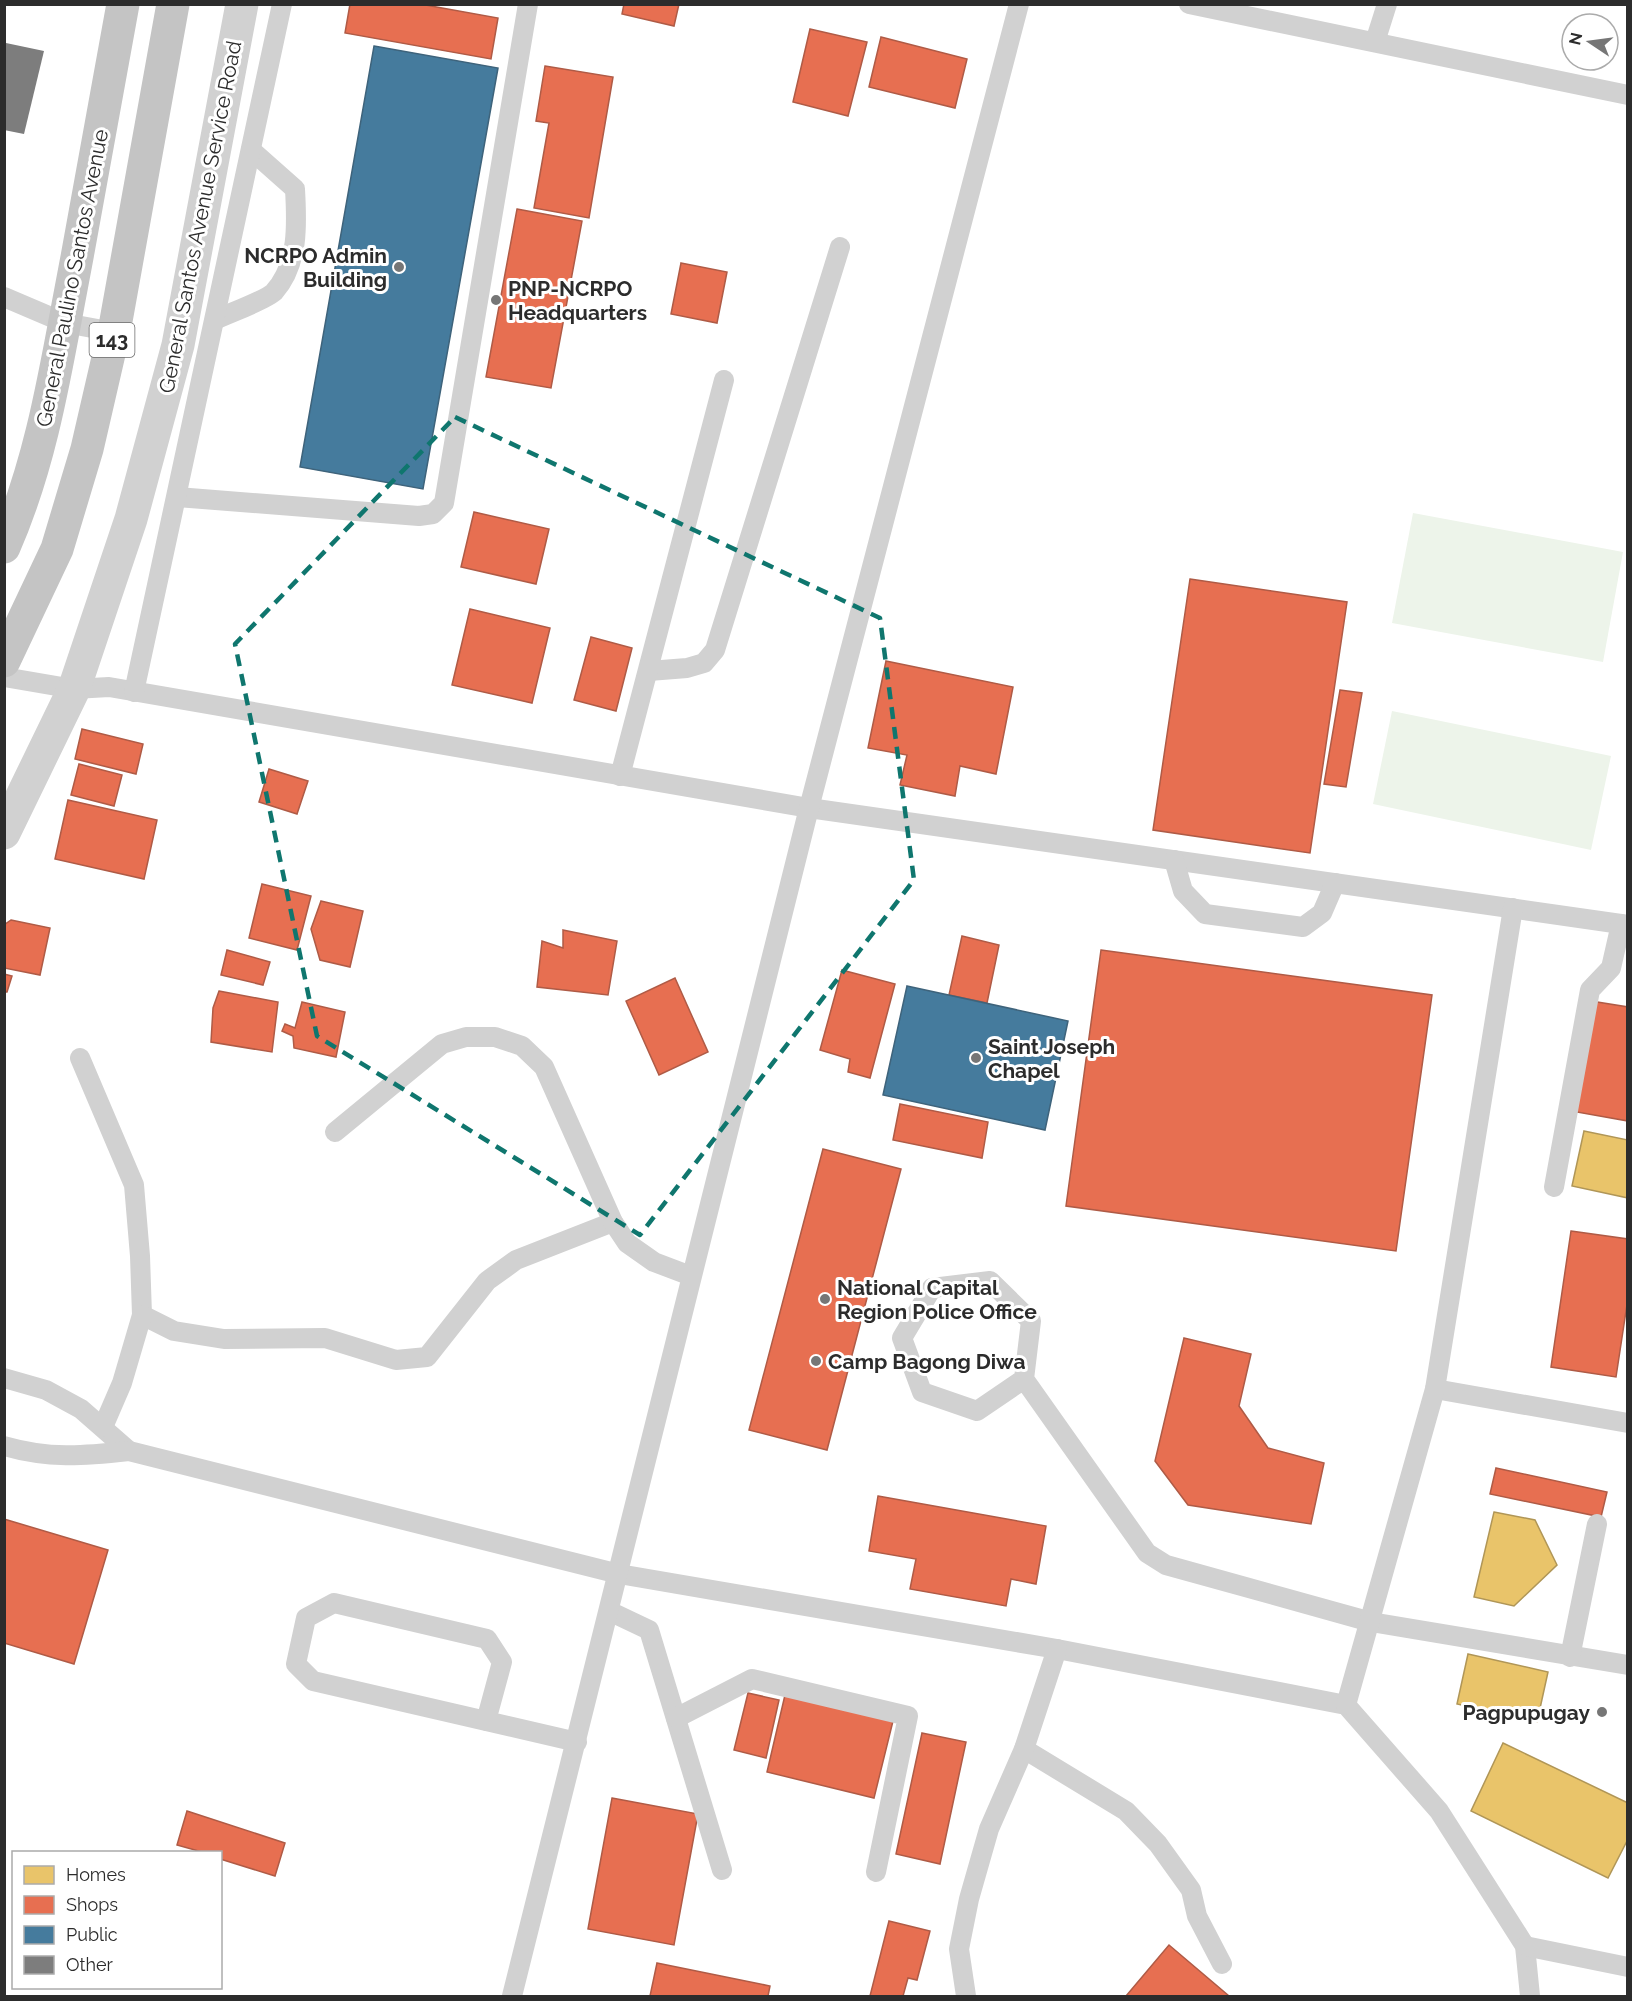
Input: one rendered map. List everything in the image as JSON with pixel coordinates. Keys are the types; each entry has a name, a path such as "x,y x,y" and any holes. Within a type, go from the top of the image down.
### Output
{"main road":[{"name":"General Paulino Santos Avenue","path":"4,546 15,522 44,428 123,4"},
{"name":"143","path":"4,661 57,549 87,449 114,332 173,4"}],"street":[{"name":"General Santos Avenue Service Road","path":"4,833 74,689 131,519 178,345 242,4"}],"lane":[{"path":"134,692 282,4"},
{"path":"177,497 419,516 433,514 444,503 528,4"},
{"path":"512,1996 809,808 1019,4"},
{"path":"1189,4 1628,95"},
{"path":"1375,42 1387,4"},
{"path":"215,320 273,293 289,266 297,227 295,189 251,150"},
{"path":"649,671 687,668 704,663 715,650 840,248"},
{"path":"4,297 65,323 114,332"},
{"path":"620,776 724,380"},
{"path":"4,677 74,689 109,687 809,808 1624,924 1611,968 1590,990 1554,1187"},
{"path":"1174,860 1183,891 1205,914 1303,927 1322,913 1335,883"},
{"path":"1346,1705 1435,1389 1513,908"},
{"path":"335,1132 442,1044 466,1037 495,1037 522,1046 544,1067 613,1222 627,1243 654,1262 691,1276"},
{"path":"80,1058 134,1185 140,1256 142,1315 122,1383 103,1427"},
{"path":"142,1315 174,1331 224,1339 326,1338 396,1360 427,1357 487,1281 516,1260 613,1222"},
{"path":"1024,1379 976,1410 922,1392 902,1338 932,1288 990,1281 1031,1321 1024,1379 1147,1553 1166,1565 1371,1622 1628,1665"},
{"path":"4,1378 46,1390 81,1409 129,1451"},
{"path":"1435,1389 1628,1423"},
{"path":"4,1446 31,1454 70,1456 129,1451 619,1574 1057,1649 1346,1705 1439,1811 1525,1946 1530,1996"},
{"path":"1570,1657 1597,1524"},
{"path":"486,1721 502,1662 487,1639 334,1603 306,1618 296,1664 313,1682 577,1742"},
{"path":"609,1611 649,1630 722,1870"},
{"path":"966,1996 959,1949 969,1899 989,1829 1024,1749 1057,1649"},
{"path":"676,1718 752,1679 908,1716 876,1872"},
{"path":"1024,1749 1126,1811 1158,1844 1191,1890 1197,1916 1222,1965"},
{"path":"1525,1946 1628,1967"}],"highlighted area":[{"path":"455,417 880,618 914,880 640,1235 317,1036 235,644"}],"shaded area":[{"path":"1413,513 1623,552 1603,662 1392,623"},
{"path":"1392,711 1611,756 1591,850 1373,804"}],"building: Homes":[{"path":"1584,1131 1628,1140 1628,1198 1572,1186"},
{"path":"1494,1512 1535,1520 1557,1565 1514,1606 1474,1597"},
{"path":"1468,1654 1548,1672 1537,1722 1457,1704"},
{"path":"1503,1743 1628,1803 1628,1839 1608,1878 1471,1811"}],"building: Shops":[{"path":"350,4 420,4 498,18 491,59 345,33"},
{"path":"624,4 679,4 674,26 622,14"},
{"path":"810,29 867,42 848,116 793,102"},
{"path":"881,37 967,59 955,108 869,87"},
{"path":"545,66 613,77 589,218 534,208 549,123 536,121"},
{"path":"517,209 582,221 551,388 486,377"},
{"path":"681,263 727,272 717,323 671,314"},
{"path":"474,512 549,529 536,584 461,567"},
{"path":"1190,579 1347,602 1310,853 1153,830"},
{"path":"470,609 550,628 532,703 452,685"},
{"path":"591,637 632,648 616,711 574,700"},
{"path":"886,661 1013,687 996,774 960,766 955,796 900,785 907,755 868,748"},
{"path":"1340,690 1362,693 1346,787 1324,784"},
{"path":"82,729 143,744 136,774 75,759"},
{"path":"79,764 122,775 114,806 71,795"},
{"path":"269,769 308,781 297,814 259,802"},
{"path":"68,800 157,820 144,879 55,859"},
{"path":"262,884 311,896 297,950 249,938"},
{"path":"321,901 363,911 350,967 320,960 311,929"},
{"path":"11,920 50,928 40,975 4,968 4,925"},
{"path":"563,930 617,941 608,995 537,987 542,941 563,948"},
{"path":"962,936 999,945 987,1003 949,995"},
{"path":"227,950 270,962 263,985 221,975"},
{"path":"1101,950 1432,995 1396,1251 1066,1206"},
{"path":"842,970 895,984 870,1078 848,1072 850,1059 820,1050"},
{"path":"4,974 12,976 7,992 4,992"},
{"path":"675,978 708,1052 659,1075 626,1001"},
{"path":"219,991 278,1002 272,1052 211,1042 213,1008"},
{"path":"1591,1001 1628,1007 1628,1121 1571,1111"},
{"path":"302,1002 345,1012 336,1057 294,1048 293,1036 282,1031 285,1024 295,1028"},
{"path":"900,1104 988,1122 982,1158 893,1140"},
{"name":"National Capital Region Police Office","path":"823,1149 901,1169 827,1450 749,1430"},
{"path":"1571,1231 1628,1239 1628,1298 1616,1377 1551,1367"},
{"path":"1184,1338 1251,1354 1239,1406 1268,1448 1324,1463 1311,1524 1188,1505 1155,1461"},
{"path":"1496,1468 1607,1492 1601,1517 1490,1494"},
{"path":"878,1496 1046,1526 1036,1584 1011,1579 1006,1606 910,1589 916,1559 869,1551"},
{"path":"4,1519 108,1550 74,1664 4,1643"},
{"path":"748,1693 779,1700 766,1758 734,1750"},
{"path":"785,1695 893,1721 874,1798 767,1772"},
{"path":"922,1733 966,1742 940,1864 896,1854"},
{"path":"612,1798 698,1814 674,1945 588,1929"},
{"path":"187,1811 285,1843 275,1876 222,1860 222,1851 198,1851 177,1845"},
{"path":"889,1921 930,1931 917,1980 908,1978 903,1996 870,1996"},
{"path":"1169,1945 1229,1996 1126,1996"},
{"path":"657,1963 770,1986 768,1996 650,1996"}],"building: Public":[{"name":"NCRPO Admin Building","path":"374,46 498,68 423,489 300,467"},
{"name":"Saint Joseph Chapel","path":"907,986 1068,1021 1045,1130 883,1095"}],"building: Other":[{"path":"6,43 44,51 24,134 4,130"}],"place":[{"name":"NCRPO Admin Building","path":"399,267"},
{"name":"PNP-NCRPO Headquarters","path":"496,300"},
{"name":"Saint Joseph Chapel","path":"976,1058"},
{"name":"National Capital Region Police Office","path":"825,1299"},
{"name":"Camp Bagong Diwa","path":"816,1361"},
{"name":"Pagpupugay","path":"1602,1712"}]}
